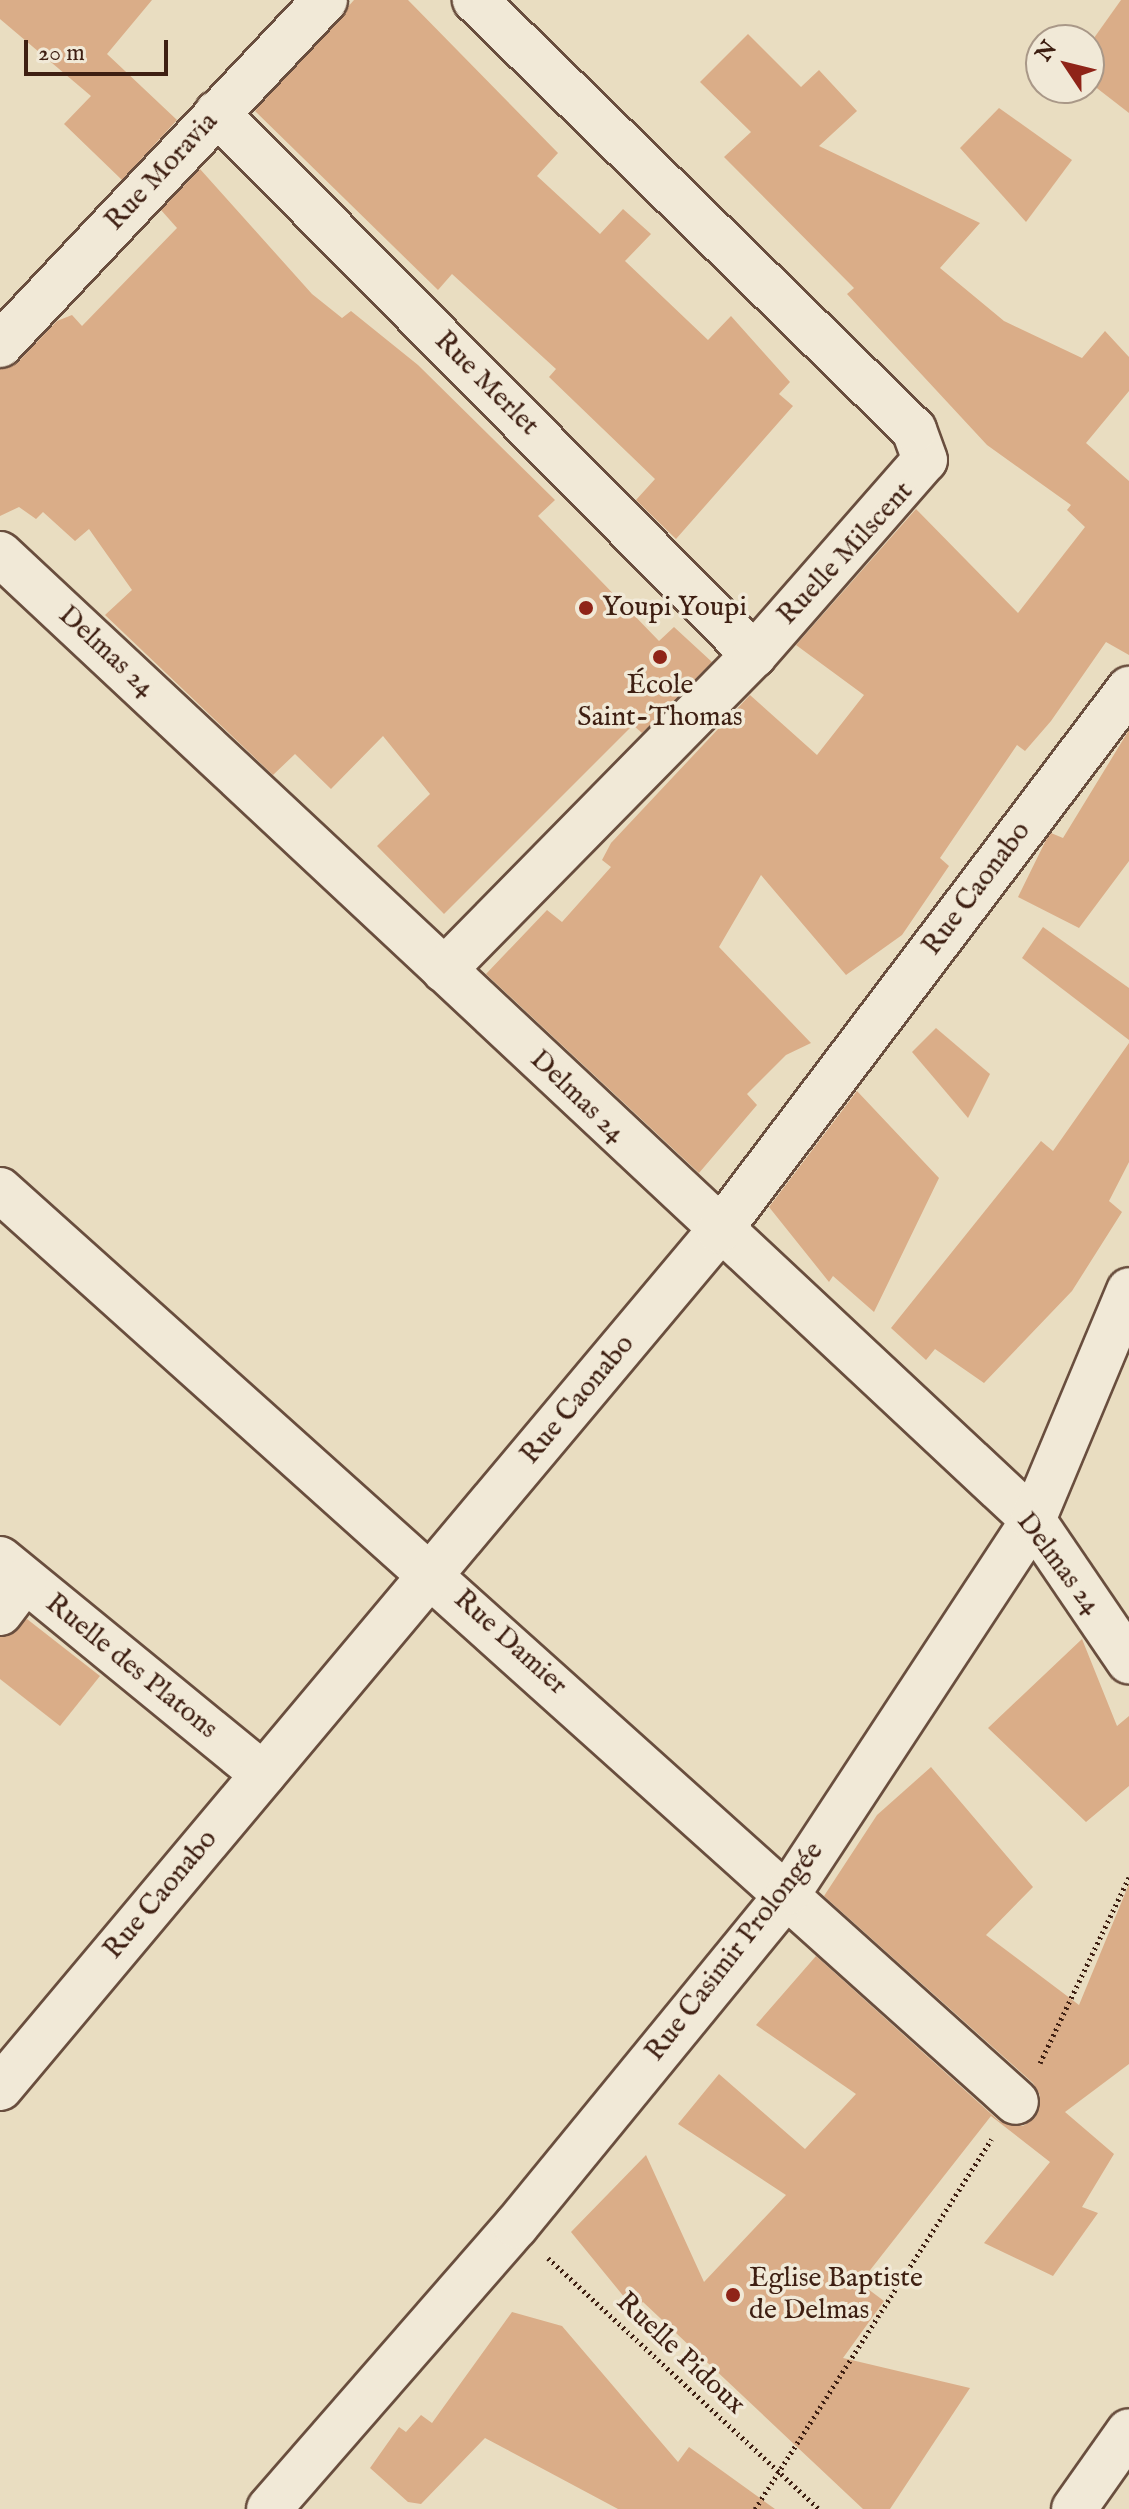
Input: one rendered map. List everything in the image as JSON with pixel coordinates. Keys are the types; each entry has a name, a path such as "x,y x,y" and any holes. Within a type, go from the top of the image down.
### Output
{"street":[{"name":"Rue Moravia","path":"0,345 325,0"},
{"name":"Ruelle Milscent","path":"444,970 754,655 920,474 922,444 475,0"},
{"name":"Rue Merlet","path":"217,113 754,655"},
{"name":"Delmas 24","path":"0,554 719,1231 1033,1520 1129,1661"},
{"name":"Rue Caonabo","path":"0,2088 719,1231 1129,689"},
{"name":"Rue Damier","path":"0,1190 789,1892 1016,2102"},
{"name":"Rue Casimir Prolongée","path":"269,2509 516,2226 789,1892 1033,1520 1129,1290"},
{"name":"Ruelle des Platons","path":"8,1584 263,1774"},
{"path":"1074,2509 1129,2431"}],"path":[{"path":"755,2509 1016,2102 1129,1877"},
{"name":"Ruelle Pidoux","path":"516,2226 779,2475 819,2509"}],"building":[{"path":"0,0 152,0 107,54 177,120 122,180 64,124 91,96 0,19"},
{"path":"354,0 408,0 558,153 537,176 600,234 623,209 651,234 625,261 708,340 731,316 790,382 779,394 793,406 676,539 636,500 655,479 549,377 556,369 452,274 438,290 255,111"},
{"path":"1121,0 1129,0 1129,113 1105,94 1104,24"},
{"path":"748,34 801,87 819,70 857,111 819,146 980,223 940,268 1004,321 1082,358 1105,331 1129,357 1129,391 1086,443 1129,481 1129,655 1106,642 1051,721 1025,751 1017,745 940,858 949,866 902,935 846,975 761,875 719,947 811,1043 786,1055 747,1094 757,1105 699,1173 486,974 547,910 562,922 611,867 602,860 611,843 750,695 817,755 864,695 796,645 916,509 1018,613 1085,527 1067,510 1071,505 987,445 847,294 854,288 724,157 751,132 700,82"},
{"path":"999,108 1072,160 1026,222 960,148"},
{"path":"200,169 312,294 342,318 351,311 418,365 555,500 538,516 659,641 674,627 712,662 642,733 633,725 444,914 377,846 430,794 383,736 331,789 295,754 273,775 105,615 132,590 89,529 75,541 43,512 36,519 19,507 0,516 0,369 18,362 57,321 72,315 82,326 177,228 161,210"},
{"path":"1129,730 1129,861 1079,928 1018,897 1046,840 1051,833 1063,838"},
{"path":"1043,927 1129,988 1129,1040 1022,958"},
{"path":"936,1028 990,1074 968,1118 912,1052"},
{"path":"1129,1043 1129,1162 1109,1201 1122,1212 1072,1291 984,1383 935,1349 926,1360 891,1328 1041,1141 1053,1151"},
{"path":"857,1091 939,1178 874,1312 833,1276 829,1282 769,1207"},
{"path":"27,1619 100,1676 60,1726 0,1679 0,1637"},
{"path":"1082,1639 1117,1726 1129,1716 1129,1786 1086,1822 988,1728"},
{"path":"931,1767 1033,1887 986,1935 1079,2005 1129,1884 1129,2064 1065,2112 1114,2154 1082,2207 1098,2213 1053,2276 984,2243 1050,2162 991,2116 860,2283 884,2301 843,2358 970,2388 890,2509 863,2509 643,2302 634,2309 571,2232 646,2155 704,2282 786,2195 678,2124 719,2074 805,2149 856,2094 756,2025 816,1956 999,2121 1023,2126 1035,2118 1040,2095 1033,2083 824,1896 877,1815"},
{"path":"512,2312 562,2326 678,2462 689,2447 775,2509 618,2509 485,2438 421,2504 408,2502 370,2468 399,2427 406,2432 421,2415 432,2423"}],"place":[{"name":"Youpi Youpi","path":"586,608"},
{"name":"École Saint-Thomas","path":"660,657"},
{"name":"Eglise Baptiste de Delmas","path":"733,2295"}]}
